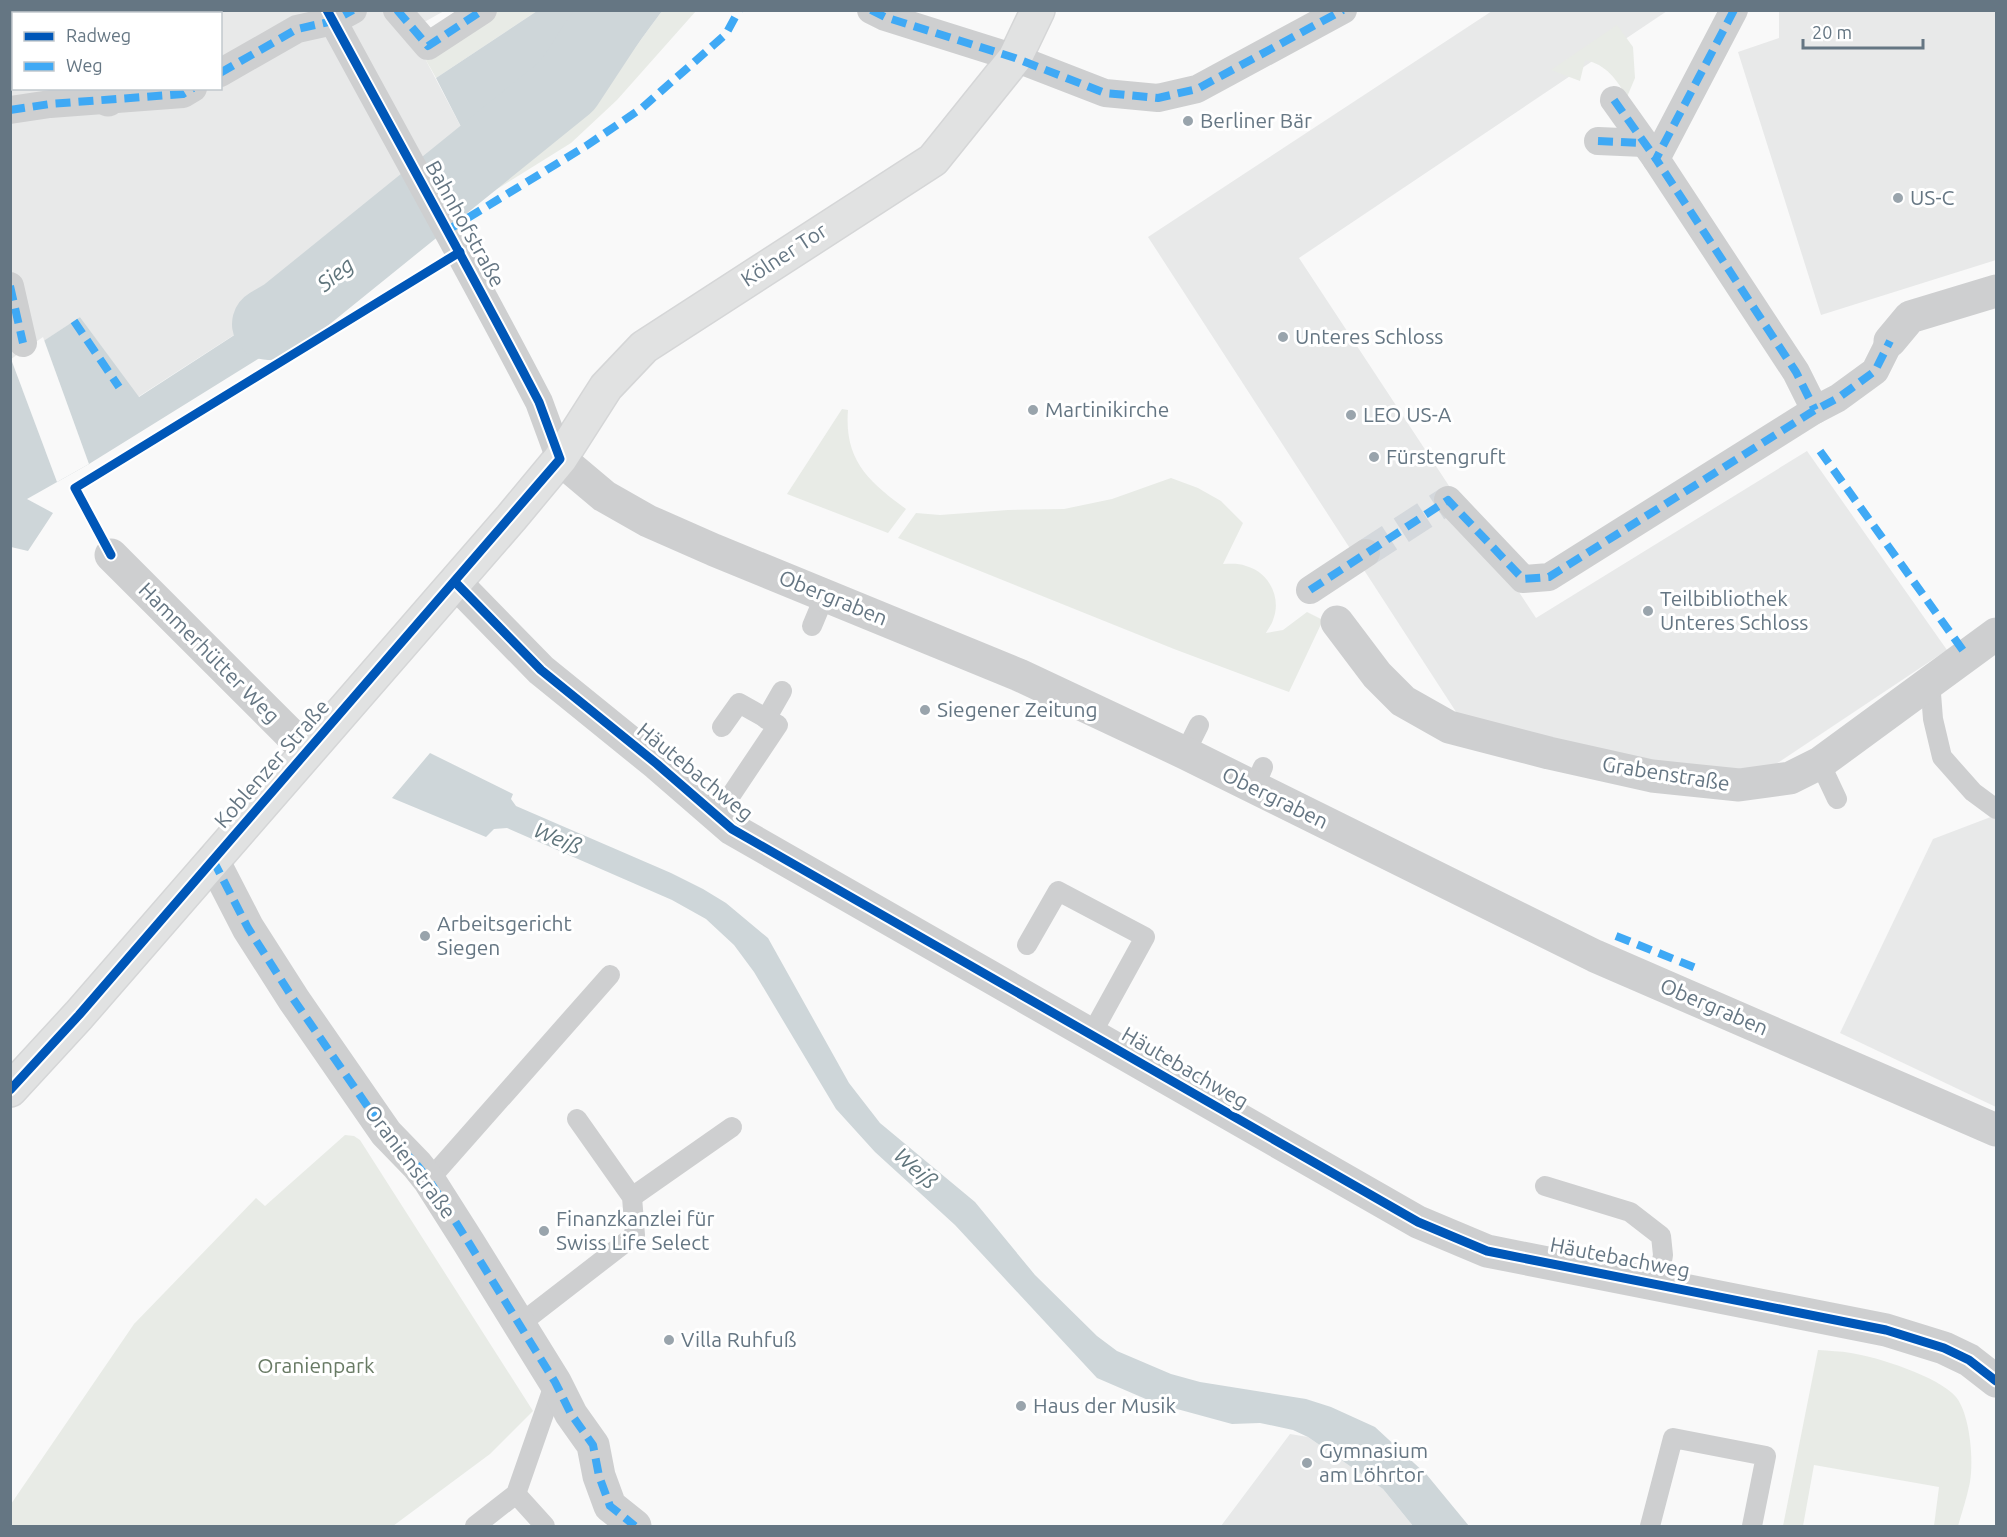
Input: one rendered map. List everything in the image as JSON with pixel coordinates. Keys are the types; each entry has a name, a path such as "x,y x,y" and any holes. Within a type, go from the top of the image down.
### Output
{"main road":[{"name":"Kölner Tor","path":"560,459 606,387 644,347 933,160 1015,58 1038,10"},
{"name":"Koblenzer Straße","path":"16,1074 213,860 560,459"}],"street":[{"path":"398,10 428,46 483,10"},
{"path":"872,10 885,17 1015,58 1104,93 1158,98 1197,89 1343,10"},
{"path":"1650,151 1734,10"},
{"path":"222,72 297,30 338,14"},
{"name":"Bahnhofstraße","path":"338,14 367,86 442,218 539,402 560,459"},
{"path":"10,111 105,94 183,94 190,90"},
{"path":"1614,100 1796,372 1815,410"},
{"path":"1598,141 1650,151"},
{"path":"10,286 23,343"},
{"path":"1448,500 1523,579 1549,578 1815,410 1838,398 1875,371 1890,341 1910,317 1996,291"},
{"name":"Obergraben","path":"560,459 604,496 648,521 1019,675 1192,739 1258,777 1595,956 1996,1130"},
{"path":"1310,590 1366,553"},
{"name":"Hammerhütter Weg","path":"111,555 307,752"},
{"name":"Häutebachweg","path":"455,582 542,670 609,712 732,829 1418,1222 1487,1251 1886,1330 1944,1348 1969,1360 1996,1381"},
{"name":"Grabenstraße","path":"1337,622 1377,675 1403,701 1449,727 1549,753 1652,776 1739,785 1790,778 1820,763 1996,634"},
{"name":"Oranienstraße","path":"213,860 249,928 300,1010 386,1133 429,1180 520,1324 555,1382 571,1414 593,1445 599,1476 610,1506 635,1527"}],"lane":[{"path":"812,626 825,595"},
{"path":"1930,681 1934,719 1942,757 1973,792 1996,809"},
{"path":"766,719 782,691"},
{"path":"717,816 778,725 739,703 722,727"},
{"path":"1820,763 1837,799"},
{"path":"1028,945 1058,891 1145,937 1091,1035"},
{"path":"429,1180 610,975"},
{"path":"520,1324 635,1234 632,1197 577,1119"},
{"path":"632,1197 732,1128"},
{"path":"1545,1186 1630,1212 1661,1236 1663,1255 1658,1284"},
{"path":"475,1527 516,1494 555,1382"},
{"path":"1650,1527 1673,1438 1766,1456 1752,1527"},
{"path":"516,1494 545,1527"}],"shaded area":[{"path":"11,11 444,11 410,30 481,165 347,262 138,397 80,317 11,363"},
{"path":"1492,11 1667,11 1299,258 1536,618 1807,451 1947,650 1773,766 1687,774 1471,735 1148,237"},
{"name":"US-C","path":"1779,11 1996,11 1996,260 1821,315 1738,52 1779,38"},
{"path":"1996,815 1996,1107 1840,1033 1933,839"},
{"name":"Gymnasium am Löhrtor","path":"1290,1434 1308,1437 1383,1489 1413,1526 1221,1526"}],"green space":[{"path":"496,11 537,11 436,78 423,55"},
{"path":"662,11 696,11 617,100 571,143 494,191 611,80"},
{"path":"1617,25 1633,47 1635,78 1627,97 1610,74 1593,62 1585,60 1580,81 1551,70"},
{"path":"842,409 848,410 850,443 862,468 870,479 906,509 888,533 787,494"},
{"path":"1171,478 1198,488 1221,501 1243,523 1223,564 1240,564 1254,569 1272,587 1276,603 1275,612 1266,633 1283,630 1307,612 1323,620 1289,692 1174,649 898,538 916,513 940,515 1064,509 1112,499"},
{"name":"Oranienpark","path":"345,1135 354,1136 360,1140 533,1411 490,1454 393,1526 11,1526 11,1504 134,1324 256,1198 265,1206"},
{"path":"1818,1350 1851,1353 1891,1363 1936,1382 1956,1397 1965,1414 1968,1426 1971,1462 1970,1482 1958,1526 1934,1526 1939,1487 1814,1465 1803,1526 1783,1526"}],"water":[{"path":"537,11 662,11 611,80 494,191 436,78"},
{"path":"347,262 366,292 89,464 27,499 53,513 28,551 11,547 10,363 80,317 139,397"},
{"name":"Weiß","path":"430,753 513,794 511,799 516,806 703,889 726,903 768,938 849,1083 880,1123 975,1202 1035,1275 1097,1336 1117,1351 1171,1374 1200,1382 1306,1399 1331,1407 1375,1427 1427,1475 1469,1526 1413,1526 1383,1489 1308,1437 1293,1430 1260,1423 1232,1424 1155,1403 1097,1378 955,1225 875,1152 836,1109 754,972 734,945 706,919 672,900 507,828 494,829 486,837 392,798"}],"pier":[{"path":"43,337 89,464 57,482 11,359"}],"waterway":[{"name":"Sieg","path":"268,324 285,314 567,86 617,10"}],"tunnel":[{"path":"1366,553 1448,500"}],"marked path":[{"path":"222,72 297,29 333,21 353,10"},
{"path":"397,10 428,46 483,10"},
{"path":"448,230 586,146 642,108 726,34 739,10"},
{"path":"871,10 885,17 1015,58 1105,93 1158,98 1197,89 1343,10"},
{"path":"1734,10 1656,159 1796,372 1815,410"},
{"path":"10,110 50,104 183,94 190,90"},
{"path":"1614,100 1656,159"},
{"path":"1598,141 1644,143"},
{"path":"10,286 23,343"},
{"path":"74,321 119,387"},
{"path":"1310,590 1448,500 1523,579 1549,577 1815,410 1838,398 1875,371 1890,341"},
{"path":"1820,451 1967,656"},
{"path":"213,860 248,928 294,1000 386,1133 429,1180 469,1243 555,1382 571,1414 593,1445 599,1476 610,1506 635,1526"},
{"path":"1616,936 1701,970"}],"cycle path":[{"path":"10,1090 79,1015 560,459 539,402 327,10"},
{"path":"111,555 75,488 460,252"},
{"path":"455,582 541,670 657,764 732,829 1418,1222 1487,1251 1886,1330 1944,1348 1969,1360 1996,1381"}],"place":[{"name":"Berliner Bär","path":"1188,121"},
{"name":"US-C","path":"1898,198"},
{"name":"Unteres Schloss","path":"1283,337"},
{"name":"Martinikirche","path":"1033,410"},
{"name":"LEO US-A","path":"1351,415"},
{"name":"Fürstengruft","path":"1374,457"},
{"name":"Teilbibliothek Unteres Schloss","path":"1648,611"},
{"name":"Siegener Zeitung","path":"925,710"},
{"name":"Arbeitsgericht Siegen","path":"425,936"},
{"name":"Finanzkanzlei für Swiss Life Select","path":"544,1231"},
{"name":"Villa Ruhfuß","path":"669,1340"},
{"name":"Haus der Musik","path":"1021,1406"},
{"name":"Gymnasium am Löhrtor","path":"1307,1463"}]}
